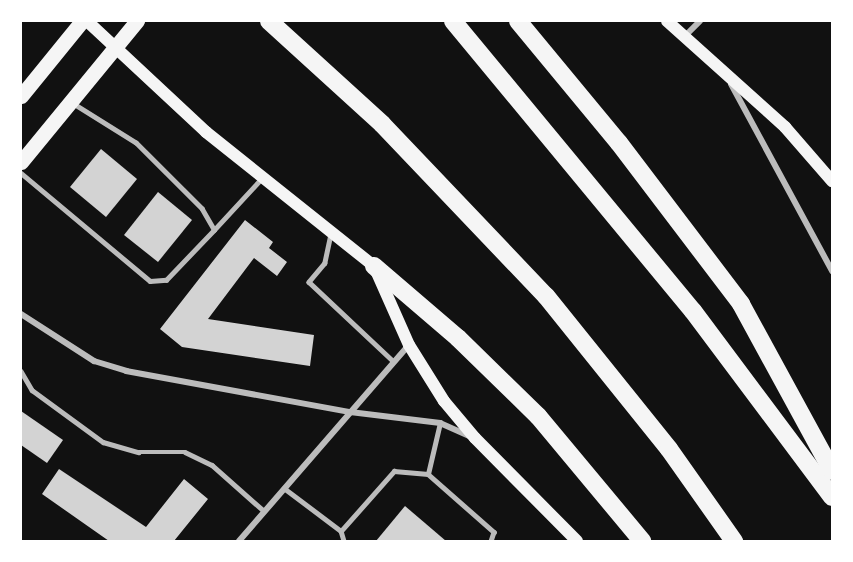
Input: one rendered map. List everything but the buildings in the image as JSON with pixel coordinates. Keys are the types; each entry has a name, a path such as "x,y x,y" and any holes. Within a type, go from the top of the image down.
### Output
{"highway":[{"path":"269,21 382,124 546,296 669,449 734,541"},
{"path":"453,21 693,311 832,497"},
{"path":"518,21 619,143 741,304 832,471"},
{"path":"374,266 458,338 538,416 642,541"}],"main road":[{"path":"21,96 84,21 262,178 374,266 409,345 444,400 475,438 578,541"},
{"path":"21,162 113,46 137,21"},
{"path":"667,21 786,127 830,174"}],"street":[{"path":"684,36 700,21"},
{"path":"725,72 832,271"},
{"path":"21,314 94,360 126,371 350,412 440,423 475,438"},
{"path":"238,541 409,345"}],"lane":[{"path":"70,102 136,143 202,209 214,230"},
{"path":"21,173 150,281 166,280 262,178"},
{"path":"331,234 325,264 309,282 393,361"},
{"path":"21,371 32,390 103,442 139,452 185,452 212,465 264,511"},
{"path":"428,474 440,423"},
{"path":"341,531 394,471 428,474 494,532 491,541"},
{"path":"284,488 341,531 344,541"}]}
